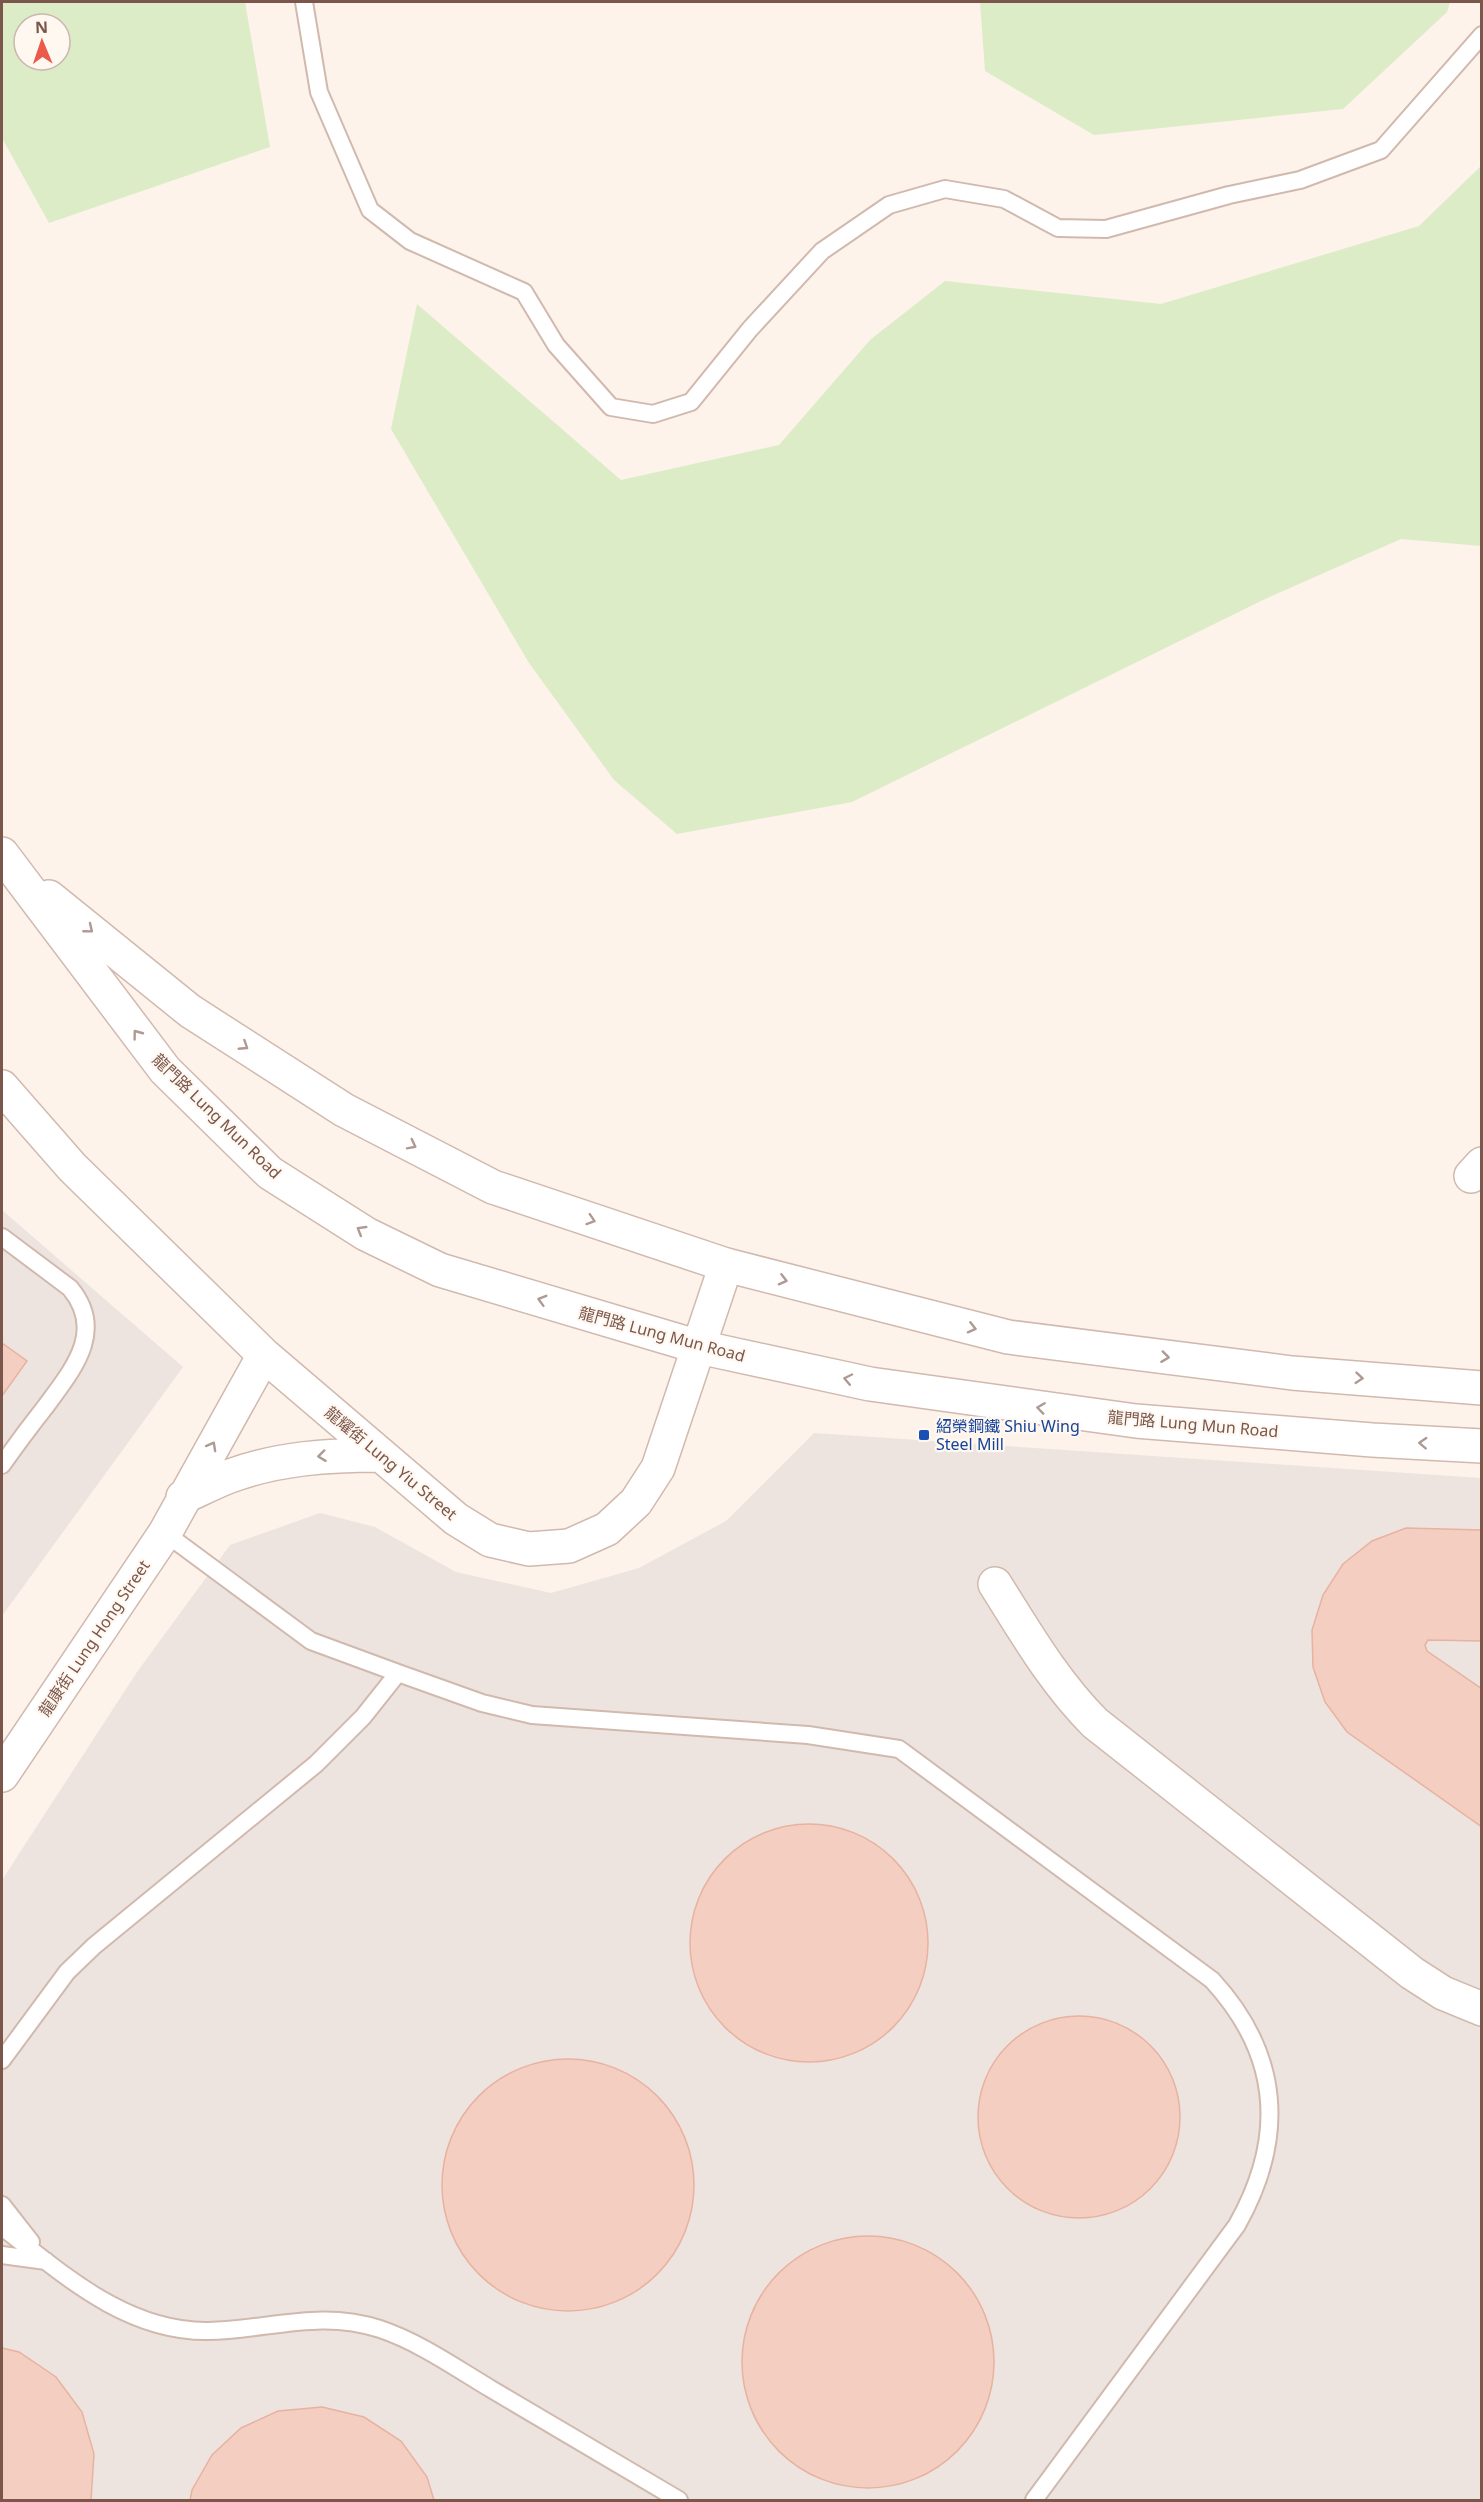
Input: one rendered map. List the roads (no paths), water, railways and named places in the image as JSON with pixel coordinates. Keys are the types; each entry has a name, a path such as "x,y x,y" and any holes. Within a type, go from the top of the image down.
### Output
{"street":[{"name":"龍門路 Lung Mun Road","path":"6,860 190,1011 344,1110 493,1187 726,1265 1008,1337 1292,1372 1482,1388"},
{"name":"龍門路 Lung Mun Road","path":"6,860 165,1070 270,1173 366,1234 440,1270 699,1347 870,1384 1136,1421 1372,1440 1482,1446"},
{"name":"龍耀街 Lung Yiu Street","path":"2,1087 72,1167 264,1354 456,1519 490,1540 529,1549 569,1546 607,1529 636,1502 658,1468 726,1265"},
{"name":"龍康街 Lung Hong Street","path":"2,1776 165,1533 264,1354"},
{"path":"183,1497 230,1476 279,1462 329,1455 380,1455"},
{"path":"994,1584 1051,1672 1073,1701 1095,1723 1412,1973 1443,1993 1482,2009"}],"lane":[{"path":"303,2 319,92 370,210 410,241 524,292 556,345 612,407 653,414 692,402 750,329 822,251 890,205 945,189 1004,200 1059,228 1106,229 1229,195 1300,180 1381,150 1482,35"},
{"path":"2,1237 70,1288 79,1299 86,1315 86,1336 76,1365 2,1465"},
{"path":"165,1533 311,1641 482,1703 532,1715 808,1735 899,1749 1194,1965 1229,1999 1255,2041 1270,2103 1264,2164 1253,2197 1236,2225 1033,2500"},
{"path":"2,2060 67,1972 94,1946 316,1764 363,1717 398,1673"},
{"path":"2,2070 20,2035"},
{"path":"2,2205 47,2261"},
{"path":"2,2227 114,2307 135,2317 182,2330 229,2330 289,2321 316,2320 347,2321 381,2329 434,2355 679,2500"},
{"path":"2,2255 47,2261"}],"place":[{"name":"紹榮鋼鐵 Shiu Wing Steel Mill","path":"924,1435"}]}
